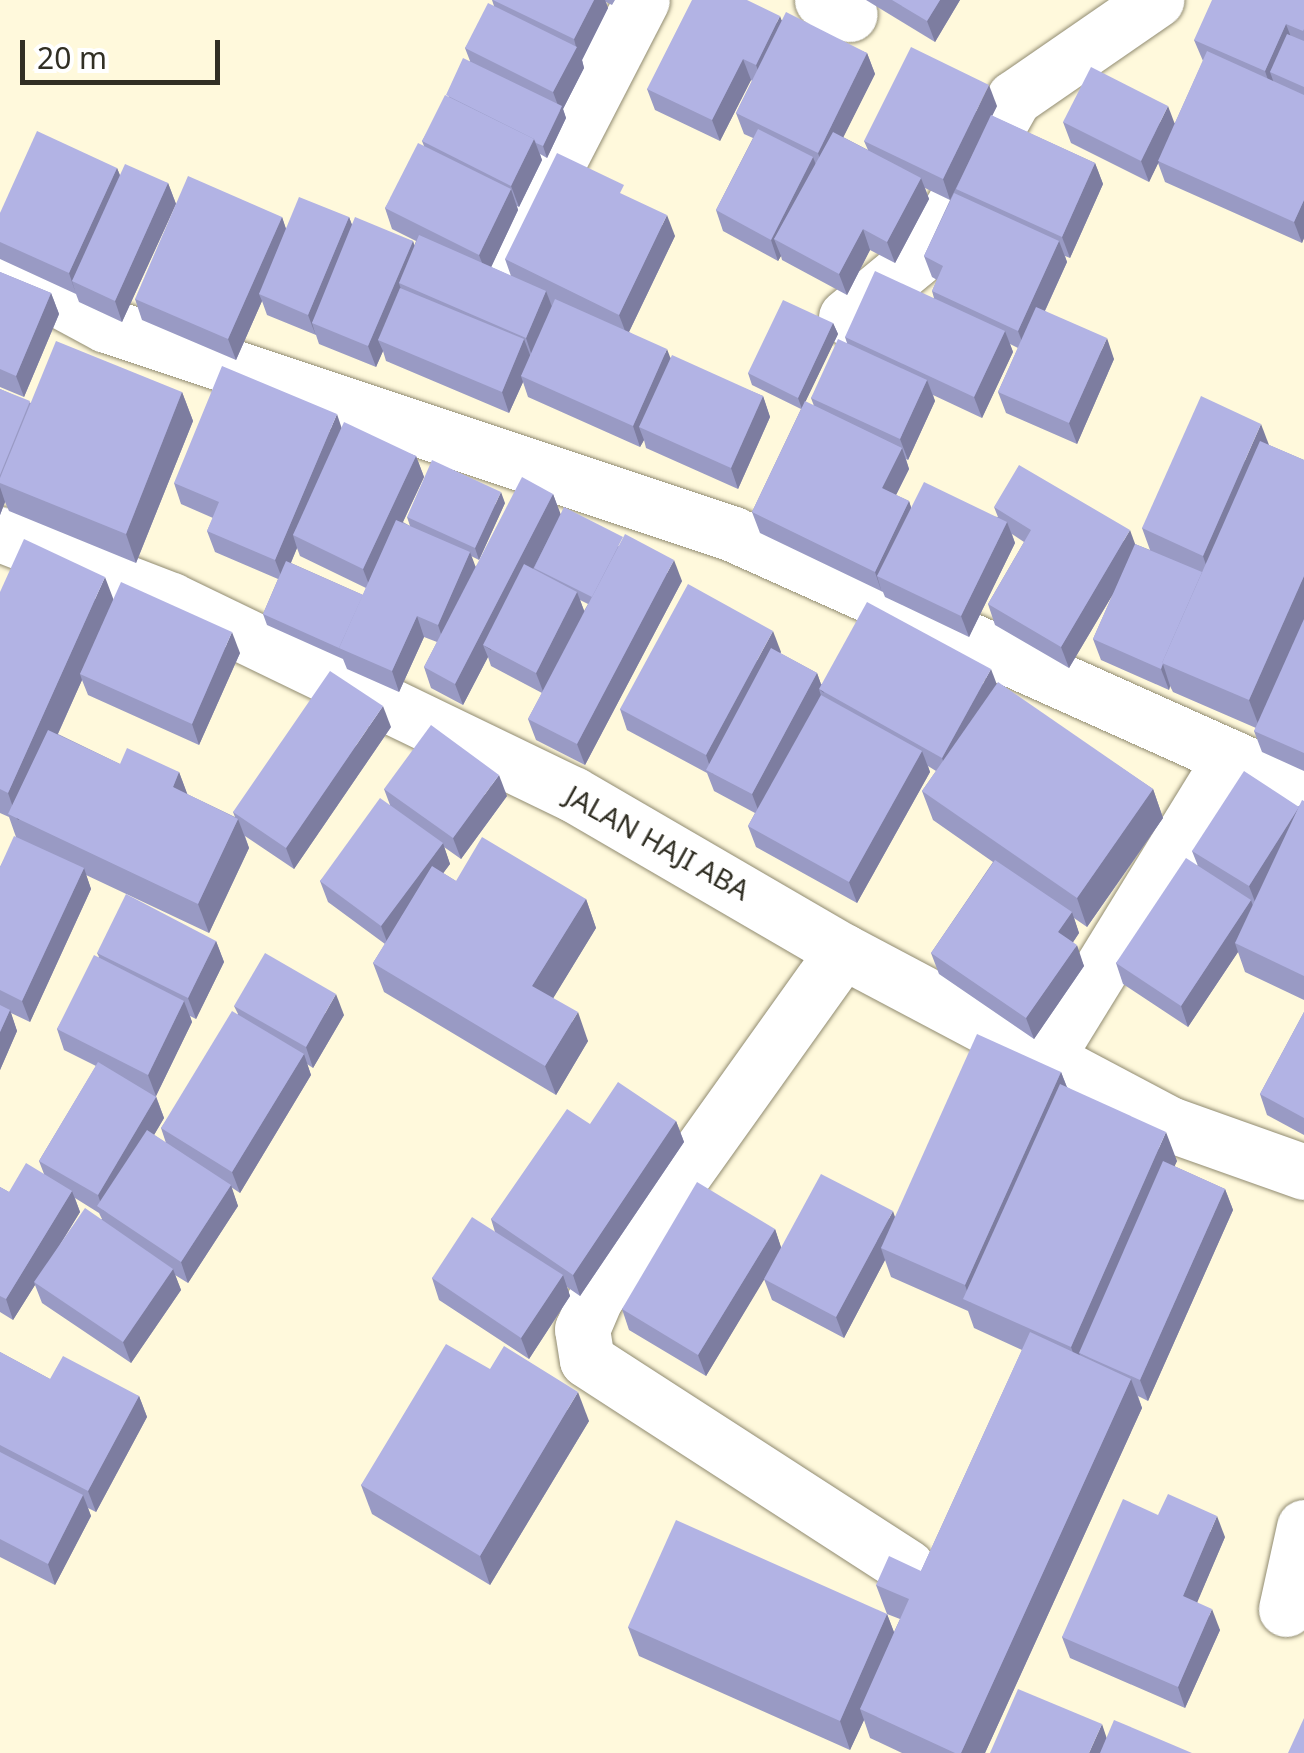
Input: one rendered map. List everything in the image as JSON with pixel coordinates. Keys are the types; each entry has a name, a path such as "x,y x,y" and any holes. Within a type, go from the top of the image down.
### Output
{"street":[{"path":"500,275 642,0"},
{"path":"846,318 933,238 1014,98 1156,0"},
{"path":"0,268 106,325 732,534 1304,790"},
{"name":"JALAN HAJI ABA","path":"0,534 172,600 574,794 842,951 1172,1125 1304,1172"},
{"path":"1046,1058 1230,757"},
{"path":"842,951 595,1298 582,1329 586,1360 908,1567"},
{"path":"1286,1609 1304,1527"}],"building":[{"path":"493,0 594,0 574,39"},
{"path":"692,0 747,0 780,16 756,65 743,59 712,120 647,89"},
{"path":"892,0 940,0 927,21"},
{"path":"1212,0 1304,0 1304,29 1286,24 1265,71 1194,40"},
{"path":"488,3 577,47 553,92 465,48"},
{"path":"786,12 867,53 818,153 736,113"},
{"path":"1287,34 1304,41 1304,87 1270,72"},
{"path":"911,47 989,85 943,179 864,141"},
{"path":"1207,51 1304,95 1304,200 1294,222 1158,161"},
{"path":"463,58 562,106 543,146 446,95"},
{"path":"1091,67 1168,106 1141,161 1063,122"},
{"path":"445,95 534,139 511,186 422,141"},
{"path":"991,115 1095,163 1062,237 956,189"},
{"path":"758,129 813,157 771,240 716,210"},
{"path":"37,131 117,168 69,273 0,242 0,213"},
{"path":"833,132 921,178 887,242 863,229 839,274 774,239"},
{"path":"418,143 511,189 479,255 385,208"},
{"path":"557,153 624,185 620,193 667,215 619,315 505,259"},
{"path":"125,164 168,183 115,301 72,281"},
{"path":"188,176 282,217 228,339 135,299"},
{"path":"954,193 1059,241 1018,331 932,291 943,266 924,256"},
{"path":"299,197 349,217 308,315 259,294"},
{"path":"355,217 413,241 368,346 312,323"},
{"path":"419,235 546,291 526,338 399,283"},
{"path":"875,271 1005,331 974,397 845,337"},
{"path":"0,272 51,293 16,376 0,369"},
{"path":"400,288 524,339 502,392 378,340"},
{"path":"555,299 667,349 633,426 521,376"},
{"path":"783,300 833,323 798,398 748,373"},
{"path":"1036,307 1107,338 1069,423 998,392"},
{"path":"838,339 927,380 900,439 811,398"},
{"path":"56,341 182,392 126,534 0,483"},
{"path":"672,355 763,396 731,468 639,427"},
{"path":"222,366 337,414 275,560 207,531 219,502 174,483"},
{"path":"0,389 30,401 0,475"},
{"path":"1201,396 1261,424 1203,556 1142,528"},
{"path":"805,401 902,448 882,488 909,501 875,572 752,512"},
{"path":"344,422 416,456 363,569 293,535"},
{"path":"1260,441 1304,460 1304,576 1249,700 1162,663"},
{"path":"432,460 501,492 475,548 407,517"},
{"path":"1019,465 1130,530 1061,647 988,604 1031,530 994,507"},
{"path":"522,477 553,494 455,684 424,667"},
{"path":"924,482 1007,522 961,616 877,576"},
{"path":"564,507 623,537 592,597 534,568"},
{"path":"396,520 470,552 438,625 417,616 392,671 339,648"},
{"path":"625,534 674,560 577,744 528,719"},
{"path":"24,539 105,577 8,793 0,789 0,592"},
{"path":"1135,544 1202,572 1161,669 1093,639"},
{"path":"286,561 363,595 339,648 263,614"},
{"path":"524,564 577,592 536,673 483,645"},
{"path":"121,582 232,632 192,724 80,674"},
{"path":"688,584 773,631 706,755 620,709"},
{"path":"867,602 991,669 942,758 819,689"},
{"path":"1304,619 1304,753 1254,731"},
{"path":"771,648 817,673 752,794 706,770"},
{"path":"330,671 383,706 286,848 233,812"},
{"path":"998,682 1153,789 1077,898 922,791"},
{"path":"821,695 922,751 849,882 748,826"},
{"path":"431,725 499,775 453,838 384,789"},
{"path":"48,730 120,764 127,748 179,772 173,787 238,819 198,904 8,814"},
{"path":"1244,771 1299,807 1249,886 1192,851"},
{"path":"380,798 443,843 381,926 320,881"},
{"path":"1304,801 1304,976 1235,943"},
{"path":"14,836 84,868 22,1001 0,990 0,867"},
{"path":"482,837 586,899 532,986 578,1012 545,1066 373,963 432,866 456,881"},
{"path":"1186,858 1251,900 1181,1006 1116,963"},
{"path":"995,860 1072,912 1058,932 1077,945 1026,1018 931,953"},
{"path":"126,894 216,941 188,998 97,953"},
{"path":"265,953 336,994 306,1047 234,1006"},
{"path":"94,955 184,1001 148,1075 57,1029"},
{"path":"0,1005 10,1010 0,1032"},
{"path":"232,1011 304,1054 232,1172 161,1128"},
{"path":"1304,1012 1304,1118 1260,1094"},
{"path":"977,1034 1061,1072 965,1285 881,1248"},
{"path":"98,1062 156,1097 98,1195 39,1161"},
{"path":"618,1082 676,1121 573,1275 491,1219 567,1109 590,1124"},
{"path":"1060,1084 1166,1132 1071,1347 963,1299"},
{"path":"147,1130 231,1185 181,1262 97,1206"},
{"path":"1163,1161 1225,1189 1140,1380 1079,1353"},
{"path":"26,1163 72,1191 6,1299 0,1296 0,1187 9,1192"},
{"path":"821,1174 893,1211 836,1317 764,1279"},
{"path":"697,1182 775,1229 698,1355 622,1309"},
{"path":"85,1208 173,1269 123,1342 34,1282"},
{"path":"472,1217 563,1275 521,1338 432,1278"},
{"path":"1030,1332 1131,1379 961,1753 955,1753 860,1709 909,1599 876,1585 889,1556 921,1571"},
{"path":"446,1344 490,1369 504,1346 578,1392 480,1556 361,1485"},
{"path":"0,1352 50,1379 63,1356 139,1396 88,1491 0,1445"},
{"path":"0,1452 83,1495 48,1564 0,1539"},
{"path":"1168,1494 1217,1516 1183,1596 1212,1609 1178,1687 1062,1637 1123,1499 1158,1515"},
{"path":"676,1520 887,1614 840,1721 628,1627"},
{"path":"1018,1689 1102,1724 1089,1753 990,1753"},
{"path":"1304,1718 1304,1753 1288,1753"},
{"path":"1114,1720 1192,1753 1100,1753"}]}
